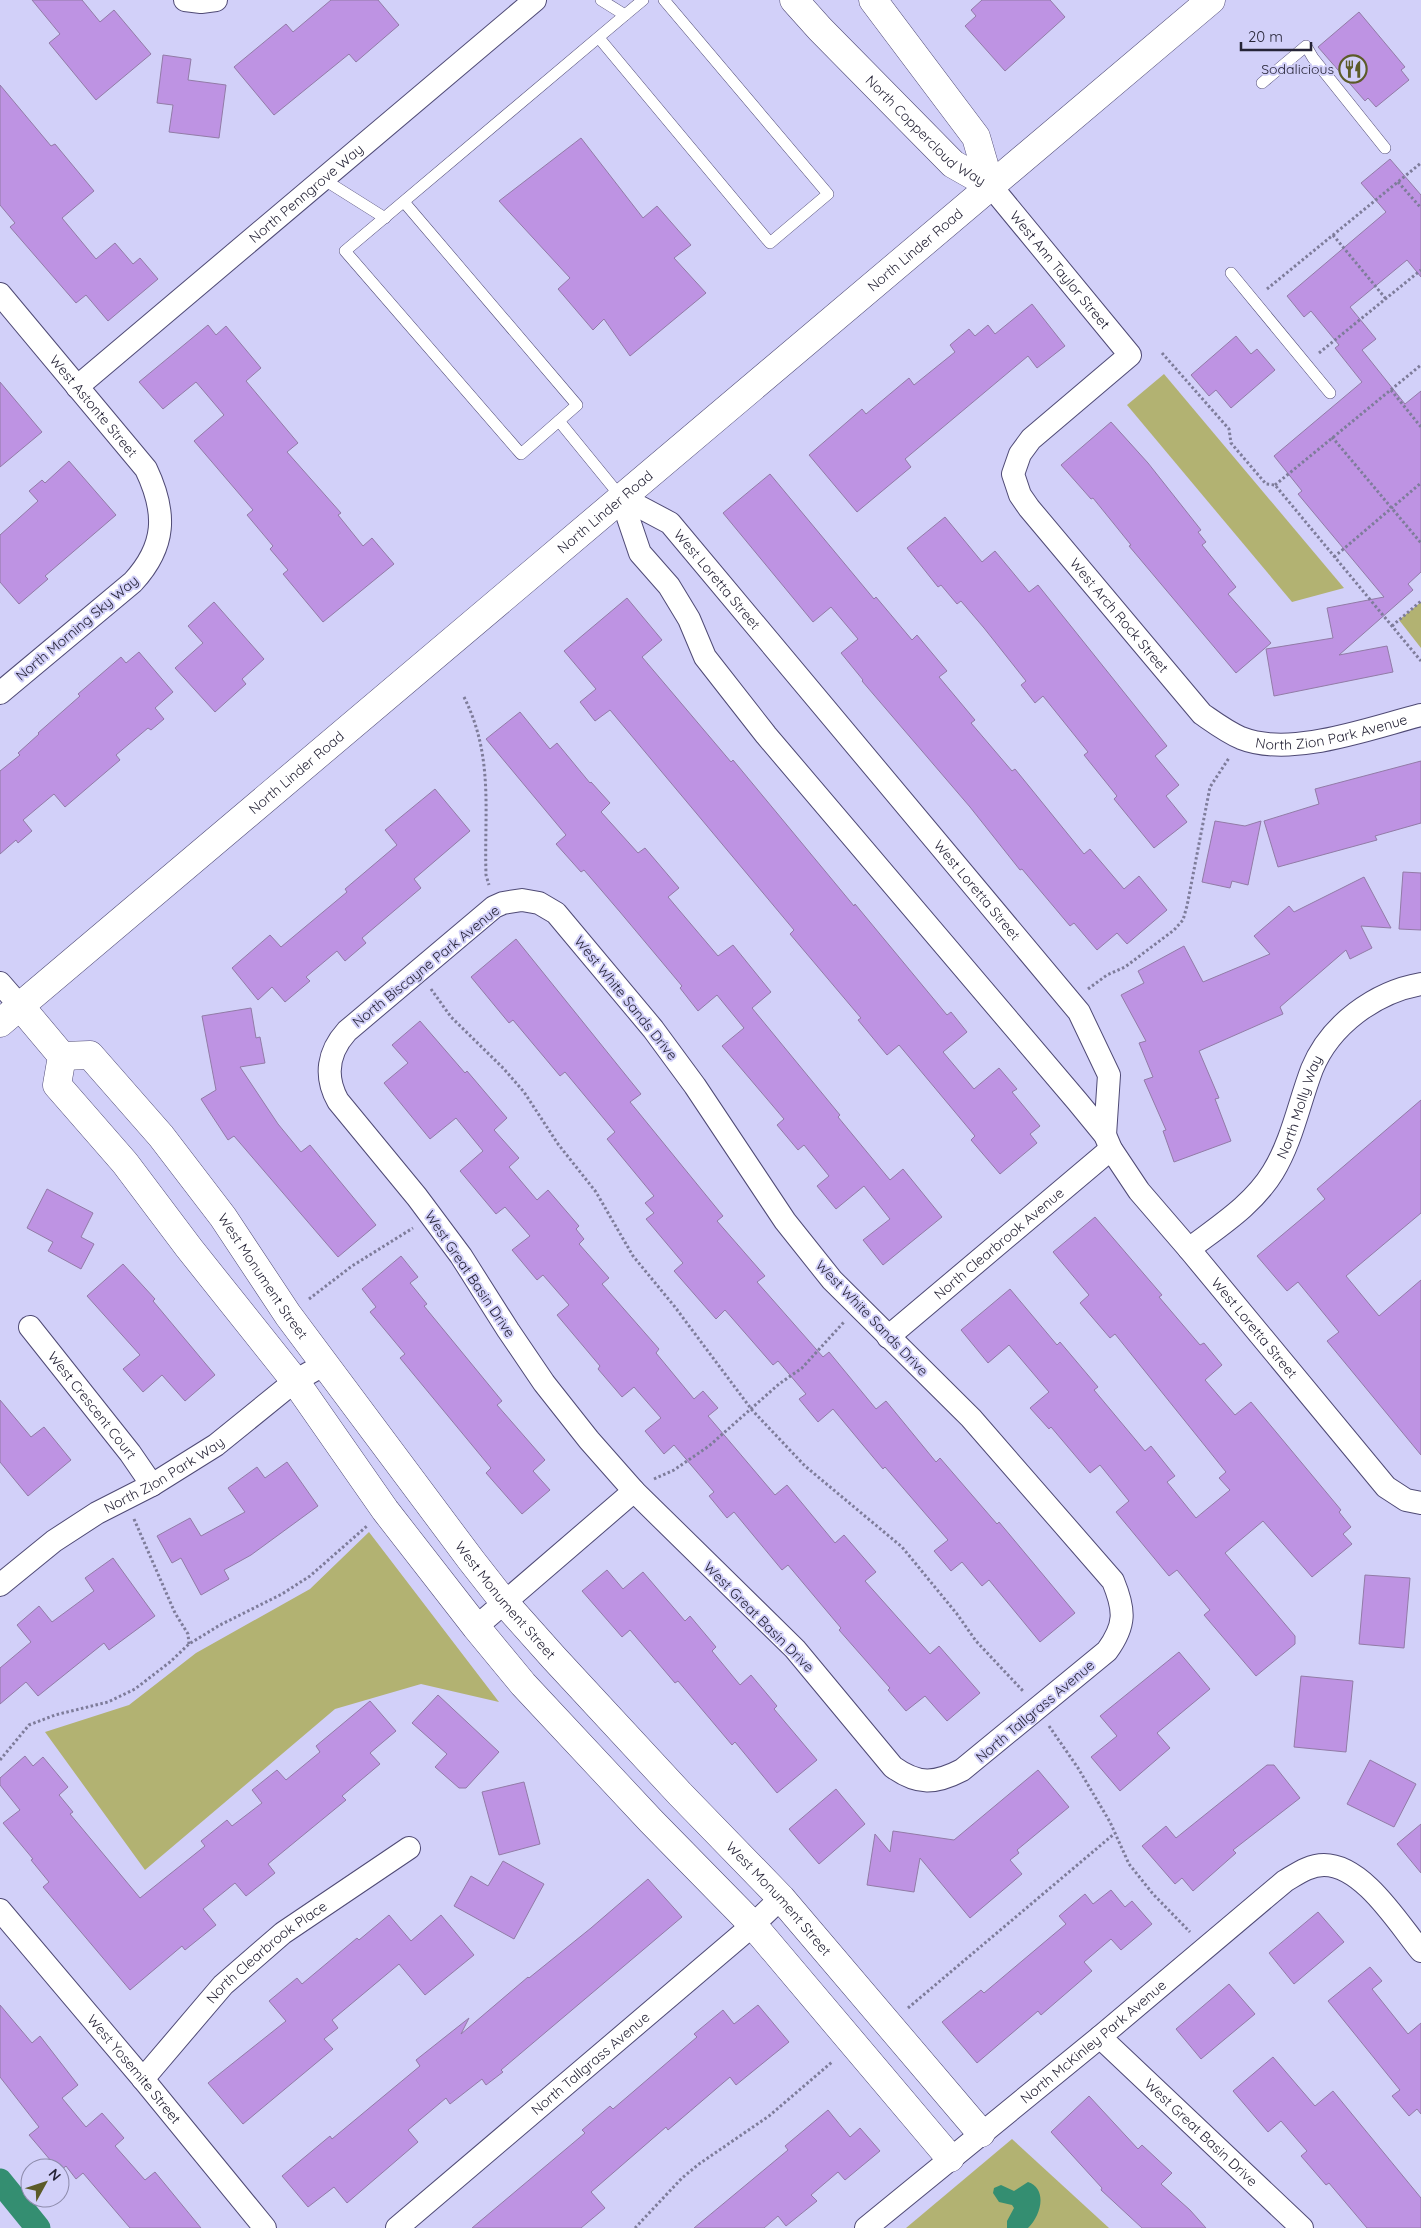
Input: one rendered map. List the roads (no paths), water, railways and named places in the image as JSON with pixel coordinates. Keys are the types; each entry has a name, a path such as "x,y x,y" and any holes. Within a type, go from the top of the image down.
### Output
{"street":[{"name":"North Penngrove Way","path":"77,387 535,0"},
{"name":"North Coppercloud Way","path":"794,0 820,29 954,164 990,185"},
{"name":"North Coppercloud Way","path":"872,0 976,137 990,185"},
{"name":"North Linder Road","path":"10,1015 1211,0"},
{"name":"West Ann Taylor Street","path":"990,185 1130,355 1031,439 1020,454 1013,474"},
{"name":"West Astonte Street","path":"0,294 146,469 156,490 161,532"},
{"name":"West Arch Rock Street","path":"1013,474 1020,494 1029,508 1202,714 1222,728 1242,738"},
{"name":"West Loretta Street","path":"621,498 670,524 1079,1012 1109,1075 1108,1142"},
{"name":"West Loretta Street","path":"621,498 640,553 669,586 689,618 705,657 766,735 1108,1142 1139,1191 1386,1487 1406,1500 1421,1503"},
{"name":"North Morning Sky Way","path":"0,693 133,582 146,568 161,532"},
{"name":"North Zion Park Avenue","path":"1242,738 1275,746 1304,745 1421,715"},
{"name":"North Biscayne Park Avenue","path":"333,1050 347,1031 494,907 503,903 530,901"},
{"name":"West White Sands Drive","path":"530,901 539,903 556,913 653,1029 695,1086 784,1221 832,1280 971,1418 1112,1581 1121,1599 1123,1617"},
{"path":"0,983 10,1015 62,1056 57,1085 125,1163 189,1248 295,1381 384,1510 476,1627 523,1684 753,1925 950,2158"},
{"name":"North Molly Way","path":"1189,1249 1253,1198 1273,1172 1297,1116 1313,1067 1340,1026 1354,1012 1401,987 1421,984"},
{"name":"West Great Basin Drive","path":"333,1050 329,1066 329,1078 332,1091 338,1101 461,1256 544,1383 589,1440 634,1491 795,1649 893,1767 908,1778 927,1781"},
{"name":"West Monument Street","path":"62,1056 90,1055 142,1114 223,1217 288,1315 504,1602 680,1794 781,1898 981,2133"},
{"name":"North Clearbrook Avenue","path":"888,1337 1108,1142"},
{"name":"West Crescent Court","path":"30,1327 130,1453 152,1485"},
{"name":"North Zion Park Way","path":"0,1585 54,1541 98,1513 152,1485 216,1445 295,1381 325,1364"},
{"path":"476,1627 634,1491"},
{"name":"North Tallgrass Avenue","path":"927,1781 946,1779 962,1770 1107,1651 1117,1636 1123,1617"},
{"name":"North Clearbrook Place","path":"143,2079 223,1985 275,1939 409,1848"},
{"name":"North McKinley Park Avenue","path":"866,2228 1100,2037 1285,1881 1305,1869 1324,1865 1347,1870 1367,1886 1421,1950"},
{"name":"North Tallgrass Avenue","path":"397,2228 753,1925 781,1898"},
{"name":"West Yosemite Street","path":"0,1910 143,2079 265,2228"},
{"name":"West Great Basin Drive","path":"1100,2037 1302,2228"}],"lane":[{"path":"601,0 625,15"},
{"path":"404,202 577,405 521,454 345,251 643,0"},
{"path":"599,38 770,243 828,194 664,0"},
{"path":"1262,83 1306,46 1313,58 1384,148"},
{"path":"323,179 385,218"},
{"path":"1231,274 1330,393"},
{"path":"559,421 621,498"}],"waterway":[{"path":"0,2181 38,2228"}],"place":[{"name":"Sodalicious","path":"1353,69"}]}
